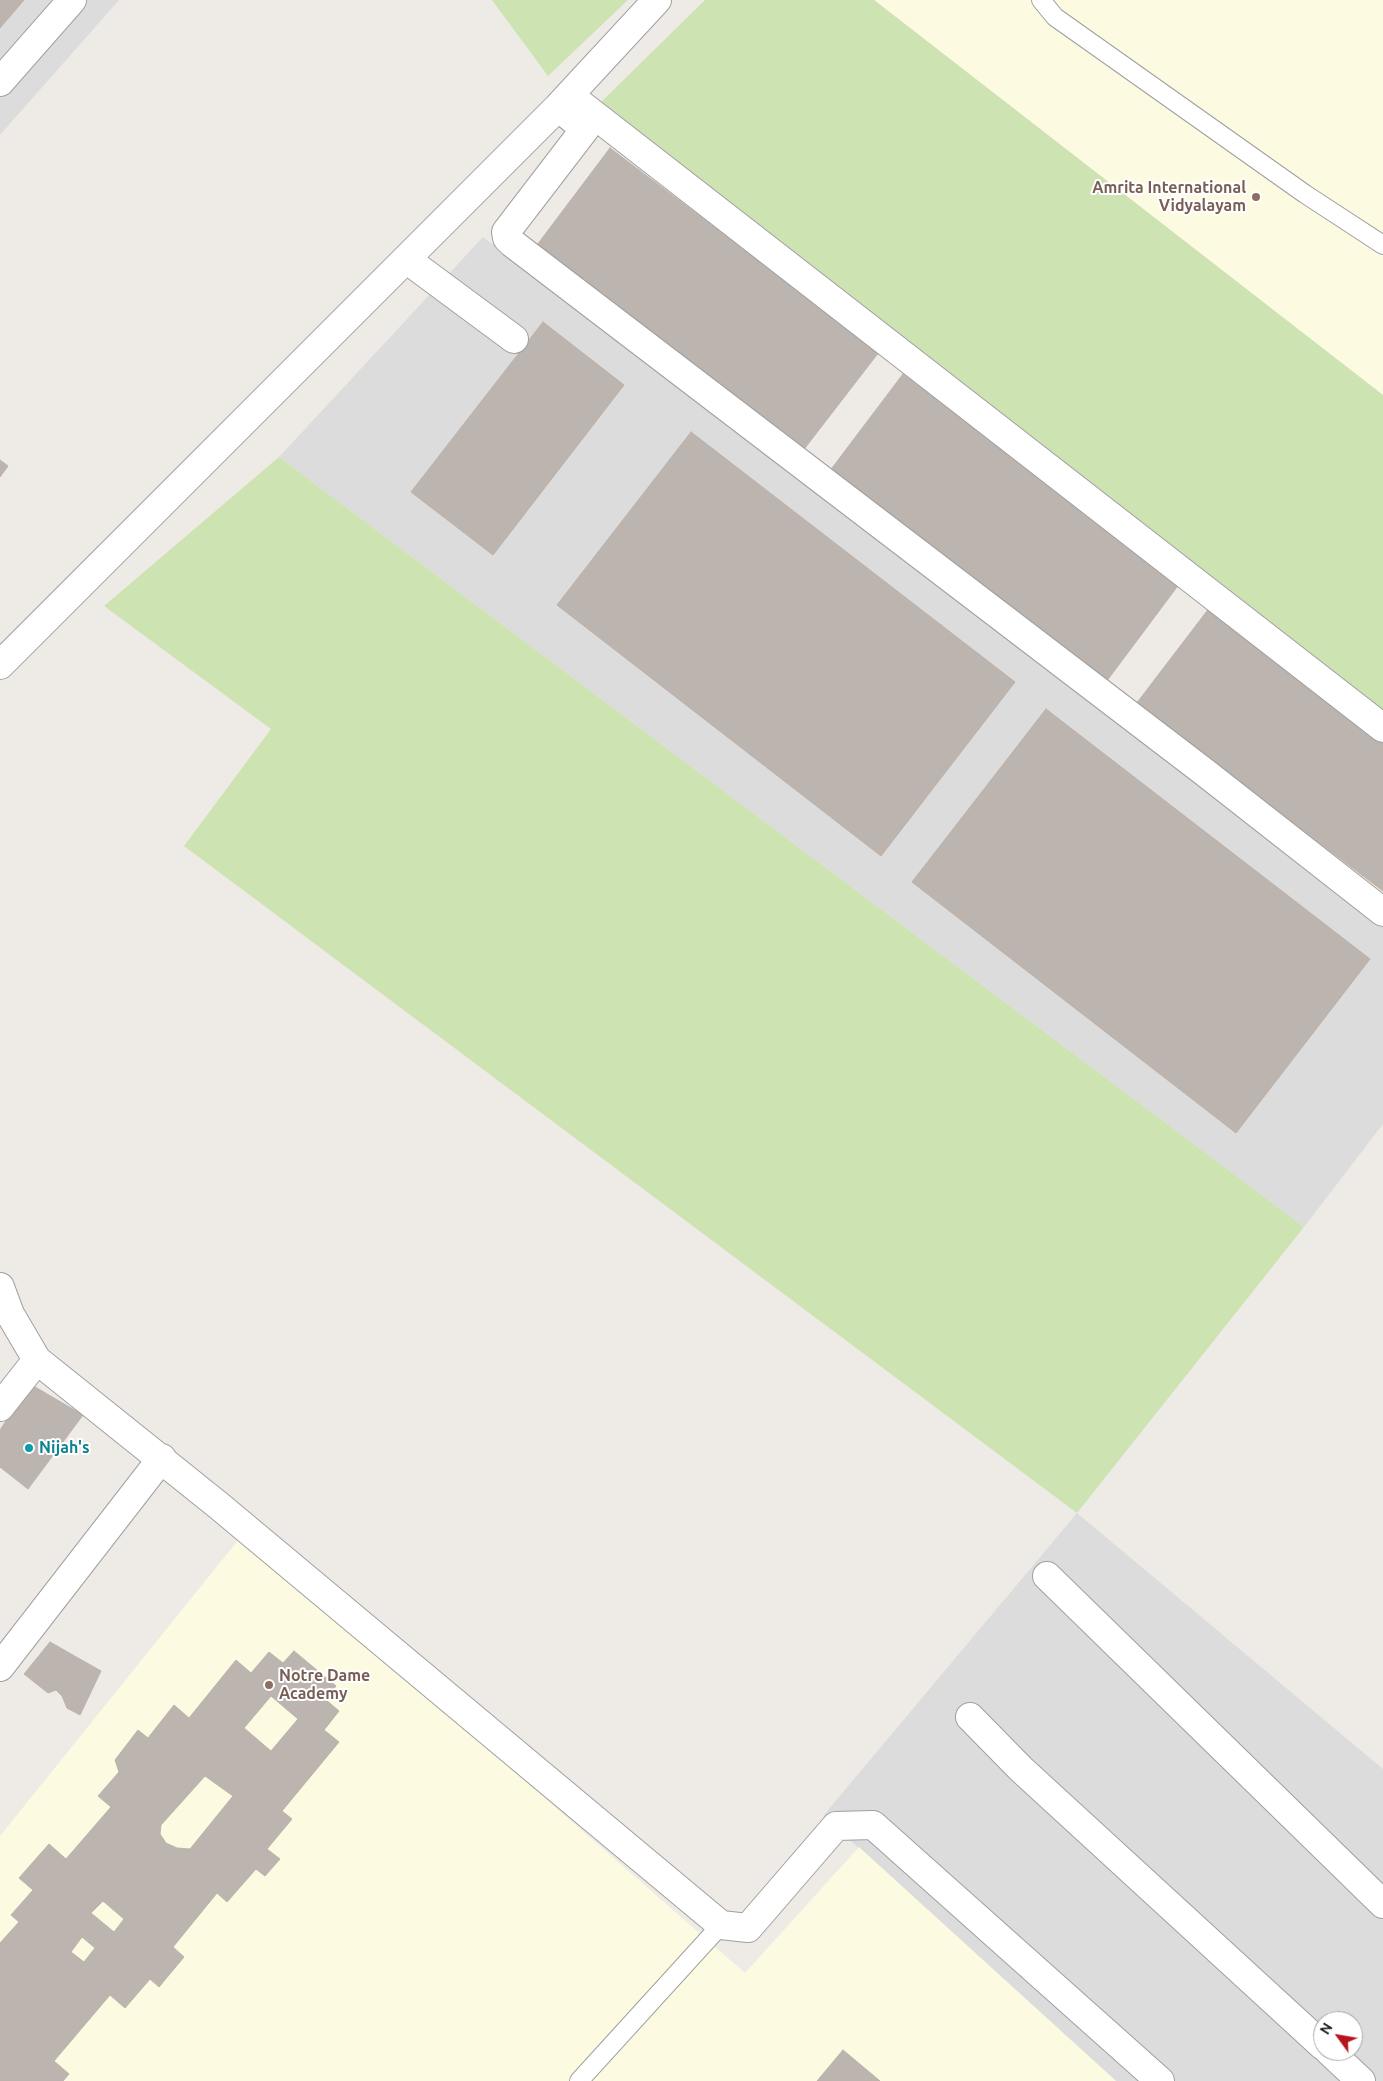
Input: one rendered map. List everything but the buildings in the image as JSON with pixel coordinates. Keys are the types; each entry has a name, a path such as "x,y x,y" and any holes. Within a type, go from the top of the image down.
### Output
{"street":[{"path":"0,82 72,0"},
{"path":"0,665 563,101 656,0"},
{"path":"563,101 1383,728"},
{"path":"590,123 506,232 507,238 512,243 1203,771 1383,912"},
{"path":"406,259 514,339"},
{"path":"0,1287 10,1314 37,1360 162,1458 721,1925 748,1928 836,1826 873,1825 1160,2081"},
{"path":"0,1407 37,1360"},
{"path":"0,1667 162,1458"},
{"path":"1047,1576 1383,1904"},
{"path":"970,1717 1021,1769 1313,2037"},
{"path":"1340,2061 1361,2081"}],"lane":[{"path":"1041,0 1055,17 1305,194 1383,245"},
{"path":"579,2081 721,1925"}],"shaded area":[{"path":"0,0 119,0 0,135"},
{"name":"Amrita International Vidyalayam","path":"874,0 1383,0 1383,395"},
{"path":"483,237 1383,926 1383,1124 1304,1227 279,457"},
{"path":"1077,1513 1383,1769 1383,2081 1116,2081 823,1816"},
{"name":"Notre Dame Academy","path":"243,1534 745,1973 859,1847 1116,2081 0,2081 0,1836"}],"green space":[{"path":"492,0 628,0 548,76"},
{"path":"705,0 874,0 1383,395 1383,712 598,105"},
{"path":"279,457 1304,1227 1077,1513 184,846 271,729 104,606"}],"place":[{"name":"Amrita International Vidyalayam","path":"1256,197"},
{"name":"Nijah's","path":"29,1448"},
{"name":"Notre Dame Academy","path":"269,1685"}]}
